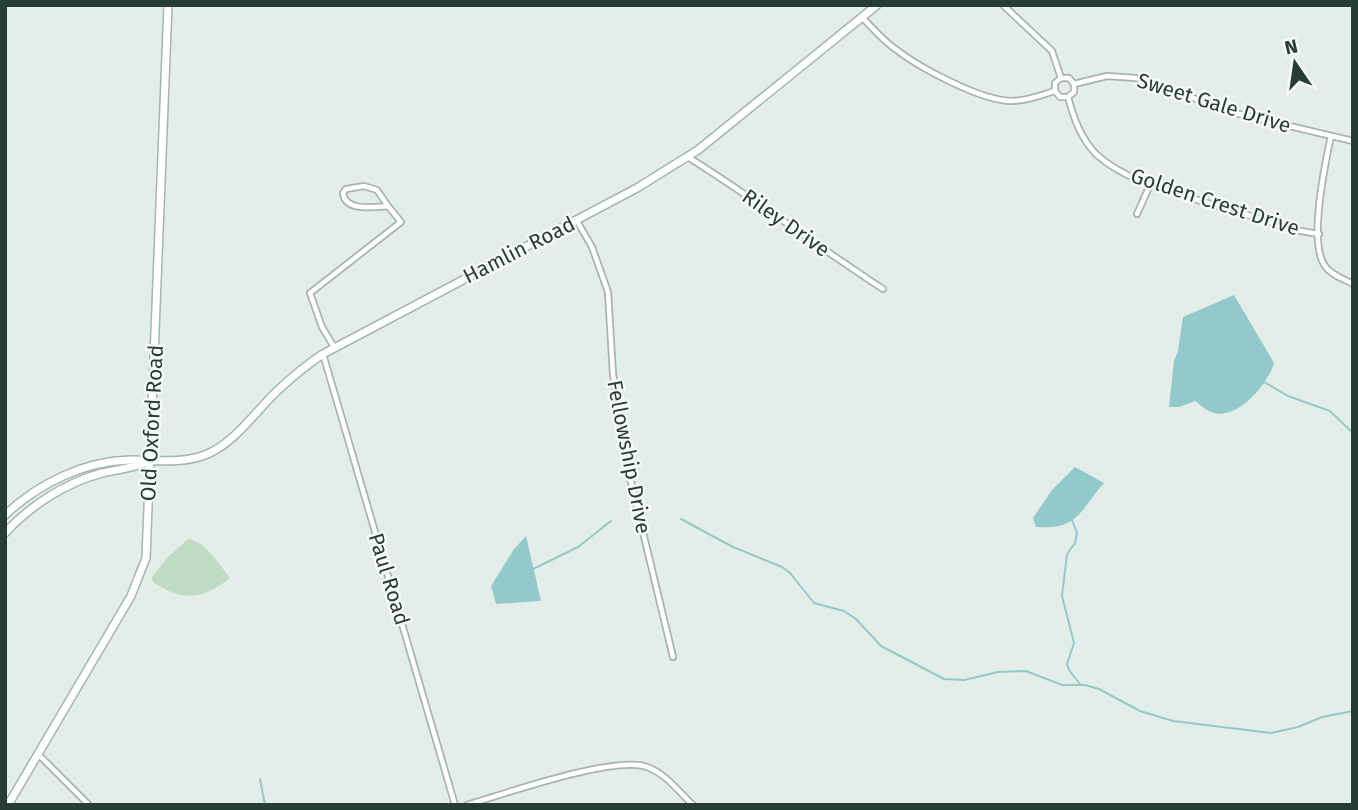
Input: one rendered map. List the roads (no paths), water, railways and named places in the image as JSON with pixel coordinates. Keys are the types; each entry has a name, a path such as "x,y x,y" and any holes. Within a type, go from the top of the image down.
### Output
{"street":[{"name":"Old Oxford Road","path":"8,805 140,578 146,558 168,5"},
{"name":"Hamlin Road","path":"149,461 192,458 212,451 234,434 285,383 334,347 645,184 688,157 877,5"},
{"path":"1003,5 1052,51 1061,78"},
{"path":"862,17 887,43 906,57 980,95 1012,101 1028,100 1055,91"},
{"name":"Sweet Gale Drive","path":"1074,84 1107,76 1136,78 1238,114 1353,141"},
{"path":"1061,78 1069,78 1074,84 1074,92 1068,97 1060,97 1055,91 1055,83 1061,78"},
{"name":"Golden Crest Drive","path":"1068,97 1079,130 1097,154 1119,170 1150,185 1295,230 1319,234"},
{"path":"1331,136 1321,184 1319,252 1330,272 1353,284"},
{"name":"Riley Drive","path":"688,157 883,289"},
{"path":"1137,214 1150,185"},
{"path":"334,347 322,327 310,293 401,222 374,188 351,187 343,193 347,204 388,206"},
{"name":"Fellowship Drive","path":"577,220 592,247 608,292 614,386 624,453 673,657"},
{"name":"Paul Road","path":"323,354 455,805"},
{"path":"5,516 41,488 75,471 128,460 149,461"},
{"path":"5,533 33,508 66,488 88,478 149,461"},
{"path":"38,754 89,805"},
{"path":"467,805 556,778 625,764 641,765 657,772 693,805"}],"water":[{"path":"1234,295 1274,363 1266,381 1251,398 1233,411 1214,413 1195,401 1179,407 1169,407 1174,361 1183,317"},
{"path":"1075,467 1104,483 1070,522 1036,527 1033,518 1052,490"},
{"path":"526,536 541,601 496,604 491,586 514,549"}],"waterway":[{"path":"1264,382 1288,396 1330,411 1353,433"},
{"path":"681,519 733,547 782,567 814,603 844,611 856,619 881,646 944,679 964,680 998,672 1026,671 1062,685 1085,685 1099,689 1140,711 1173,721 1271,733 1298,727 1322,717 1353,711"},
{"path":"1072,520 1077,533 1075,543 1067,554 1062,596 1074,643 1067,664 1080,684"},
{"path":"533,569 578,547 611,521"},
{"path":"260,779 265,805"}]}
